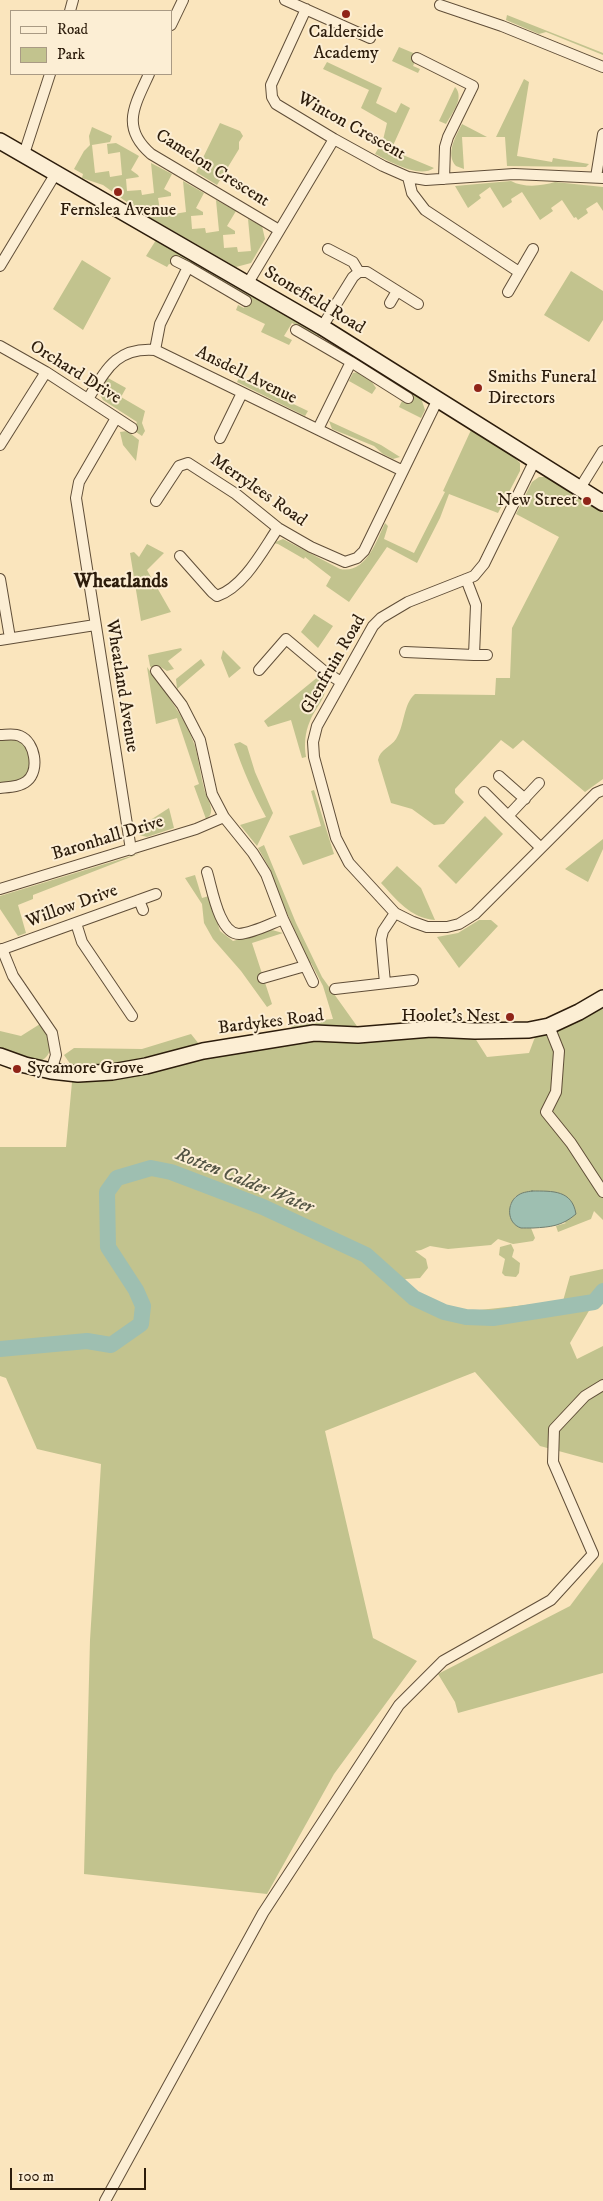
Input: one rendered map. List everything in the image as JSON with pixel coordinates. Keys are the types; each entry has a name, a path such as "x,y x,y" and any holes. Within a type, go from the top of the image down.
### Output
{"street":[{"path":"172,23 183,0"},
{"path":"285,0 370,38"},
{"path":"440,6 502,26 603,67"},
{"name":"Winton Crescent","path":"306,9 271,84 272,97 276,104 334,139 382,166 408,177 426,180 514,174 600,177"},
{"path":"417,58 472,86 448,137 445,147 444,179"},
{"path":"24,154 50,75"},
{"name":"Camelon Crescent","path":"149,75 134,107 132,120 134,133 142,146 151,154 279,230"},
{"path":"600,177 603,134"},
{"path":"248,283 334,139"},
{"name":"Stonefield Road","path":"0,140 322,326 603,503"},
{"path":"0,266 56,173"},
{"path":"408,177 412,193 425,210 519,272"},
{"path":"328,249 353,262 359,272"},
{"path":"508,292 533,249"},
{"path":"176,261 246,301"},
{"path":"88,398 106,370 120,357 131,351 154,350 160,324 188,267"},
{"path":"359,272 367,272 418,304"},
{"path":"322,326 359,272"},
{"path":"390,303 397,292"},
{"path":"296,330 408,398"},
{"name":"Orchard Drive","path":"0,346 88,398 132,428"},
{"name":"Ansdell Avenue","path":"154,350 403,471"},
{"path":"318,429 351,362"},
{"path":"0,445 46,372"},
{"path":"220,438 242,393"},
{"name":"Merrylees Road","path":"156,501 179,466 188,463 236,494 278,528 344,562 350,561 357,558 364,550 438,399"},
{"name":"Wheatland Avenue","path":"116,418 78,482 76,498 131,850"},
{"path":"580,488 603,451"},
{"name":"Glenfruin Road","path":"534,460 484,564 474,576 408,602 381,618 373,626 317,726 313,742 314,757 342,852 349,863 395,913 426,927 447,927 459,924 475,914 596,793 603,790"},
{"path":"180,556 212,592 218,596 224,593 250,569 278,528"},
{"path":"0,579 5,639 95,625"},
{"path":"466,579 476,605 474,655"},
{"path":"259,670 286,639 324,671 341,682"},
{"path":"405,652 487,655"},
{"path":"156,670 182,705 200,740 212,794 224,817 260,863 313,982"},
{"path":"0,736 14,734 27,740 31,748 34,766 33,774 28,780 21,784 0,788"},
{"path":"499,776 525,799"},
{"path":"508,816 539,783"},
{"path":"484,792 541,848"},
{"name":"Baronhall Drive","path":"0,888 131,850 196,829 224,817"},
{"path":"208,872 223,923 230,932 241,934 284,919"},
{"name":"Willow Drive","path":"1,950 156,894"},
{"path":"139,900 143,910"},
{"path":"385,983 381,939 383,931 395,913"},
{"path":"76,923 82,942 132,1016"},
{"path":"1,950 13,976 52,1033 56,1055 51,1071"},
{"path":"263,978 305,966"},
{"path":"335,989 412,980"},
{"name":"Bardykes Road","path":"0,1056 51,1071 78,1074 112,1072 146,1066 203,1050 314,1033 358,1035 445,1029 510,1031 549,1026 603,998"},
{"path":"112,1007 122,1000"},
{"path":"549,1026 559,1051 556,1092 546,1112 570,1143 603,1192"},
{"path":"105,2201 263,1913 400,1705 443,1661 551,1600 594,1554 553,1462 554,1430 585,1396 603,1385"}],"green space":[{"path":"507,15 603,53 603,55 546,32 539,34 506,20"},
{"path":"399,47 418,55 413,66 420,69 418,73 392,61"},
{"path":"327,62 382,88 376,103 396,113 401,103 410,108 391,150 434,168 428,171 412,170 375,154 383,140 387,123 361,108 369,90 323,69"},
{"path":"524,79 529,82 517,156 552,162 553,158 589,164 586,167 507,166 505,137 496,137"},
{"path":"455,87 458,91 458,101 446,124 439,121"},
{"path":"220,123 240,131 243,136 239,142 239,149 217,185 196,172"},
{"path":"462,124 487,137 462,137 464,169 456,166 451,156 453,145"},
{"path":"92,127 112,136 110,142 92,145 95,173 109,171 110,177 122,175 120,152 108,154 107,144 116,143 139,156 131,170 139,177 126,179 127,191 141,190 142,195 154,193 151,163 172,174 164,189 171,193 171,196 158,198 160,210 173,209 174,214 186,212 183,181 204,193 196,208 203,212 203,215 191,216 192,229 205,228 206,233 219,231 216,200 236,211 227,226 235,231 235,234 223,235 224,248 237,247 238,252 251,251 248,219 262,226 265,239 251,263 236,267 142,213 103,185 82,178 83,174 74,169 84,151 90,145 89,136"},
{"path":"511,181 527,185 555,182 603,187 603,211 597,202 586,209 588,213 578,220 576,217 574,218 562,200 551,208 553,211 540,220 522,192 511,199 512,202 503,208 490,187 479,195 481,198 468,208 455,186"},
{"path":"156,240 319,335 318,337 336,345 421,398 425,410 421,418 399,407 402,401 407,403 410,396 292,323 284,336 292,340 289,345 261,332 265,324 236,310 238,305 244,308 249,298 177,257 173,265 169,264 167,267 146,256"},
{"path":"82,260 111,278 83,330 53,309"},
{"path":"571,271 603,291 603,320 589,342 544,315"},
{"path":"358,372 372,382 376,388 372,394 349,381 353,373"},
{"path":"108,378 126,388 121,397 145,411 142,423 145,431 142,436 133,430 137,422 103,400 99,393"},
{"path":"239,378 308,411 305,416 237,382"},
{"path":"329,421 381,445 400,457 393,459 383,454 374,446 332,429"},
{"path":"471,430 513,456 520,463 520,471 498,513 449,494 440,518 417,563 387,547 349,602 326,586 331,577 305,557 304,559 273,543 283,539 340,569 349,569 357,567 369,555 385,523 388,526 384,539 414,553 445,492 443,491"},
{"path":"127,431 139,440 136,461 123,445 120,432"},
{"path":"539,477 546,477 603,513 603,779 585,792 523,740 513,749 501,740 455,789 455,793 464,802 444,824 434,825 412,809 391,803 378,760 379,756 396,739 408,703 415,694 495,695 496,678 510,678 512,628 559,537 516,514 532,482"},
{"path":"147,544 164,553 147,570 171,612 141,621 130,553 134,552 139,557"},
{"path":"314,614 333,626 318,648 301,632"},
{"path":"181,648 182,650 168,661 174,669 167,671 159,666 154,671 150,666 148,655"},
{"path":"223,650 241,668 229,678 221,658"},
{"path":"201,659 205,665 177,689 176,679"},
{"path":"147,667 180,715 191,735 211,809 211,813 206,819 194,786 199,784 177,718 156,724"},
{"path":"319,676 325,680 324,696 308,725 305,739 306,757 302,758 291,720 268,727 264,721"},
{"path":"0,739 17,740 28,752 30,767 26,775 10,783 0,784"},
{"path":"240,742 247,746 255,772 273,813 257,846 240,825 266,817 248,781 234,744"},
{"path":"314,790 334,854 303,865 289,836 321,826 311,791"},
{"path":"169,808 174,828 147,837 139,835 135,830"},
{"path":"485,816 503,834 456,884 438,866"},
{"path":"603,839 603,849 588,882 565,869"},
{"path":"264,845 296,923 322,977 359,1029 293,1029 289,1023 333,1019 323,986 311,963 309,963 269,872 271,871 258,848"},
{"path":"141,853 33,895 33,899 18,905 26,933 18,936 0,909 0,896"},
{"path":"397,866 421,888 435,920 418,916 411,912 381,883"},
{"path":"195,875 202,898 209,896 220,931 233,941 272,930 283,933 252,943 272,1004 267,1007 241,971 213,939 204,923 202,904 185,878"},
{"path":"479,920 491,920 498,926 459,968 437,937 458,933"},
{"path":"603,1008 603,1220 594,1211 591,1219 558,1232 556,1226 566,1223 516,1196 510,1205 520,1227 531,1228 535,1238 533,1241 513,1244 498,1239 491,1245 448,1249 430,1246 415,1251 426,1259 428,1268 420,1278 406,1279 398,1284 433,1315 563,1301 570,1276 603,1269 603,1287 570,1343 577,1359 603,1346 603,1463 540,1446 475,1372 325,1431 373,1638 417,1661 334,1774 267,1894 84,1874 90,1640 101,1464 37,1449 6,1378 0,1376 0,1147 66,1147 72,1082 130,1077 203,1057 319,1041 412,1035 473,1035 487,1057 529,1053 535,1037"},
{"path":"40,1024 50,1043 49,1053 41,1061 0,1048 0,1031 21,1036"},
{"path":"191,1034 199,1044 122,1063 71,1065 64,1055 74,1048 142,1049"},
{"path":"511,1244 514,1250 512,1257 520,1263 519,1273 516,1277 505,1276 502,1273 505,1259 499,1255 500,1247"},
{"path":"603,1562 603,1673 458,1713 455,1702 438,1674 570,1606"}],"shaded area":[{"path":"524,1192 554,1192 566,1196 574,1206 576,1214 566,1221 551,1226 521,1228 511,1218 511,1203"}],"waterway":[{"name":"Rotten Calder Water","path":"0,1349 87,1341 111,1345 141,1324 143,1306 136,1290 108,1247 107,1192 117,1178 151,1168 171,1172 263,1207 366,1255 414,1298 444,1312 466,1317 493,1318 594,1302 603,1291"}],"place":[{"name":"Calderside Academy","path":"346,14"},
{"name":"Fernslea Avenue","path":"118,192"},
{"name":"Smiths Funeral Directors","path":"478,388"},
{"name":"New Street","path":"587,501"},
{"name":"Hoolet's Nest","path":"510,1017"},
{"name":"Sycamore Grove","path":"17,1069"}],"district":[{"name":"Wheatlands","path":"121,583"}]}
